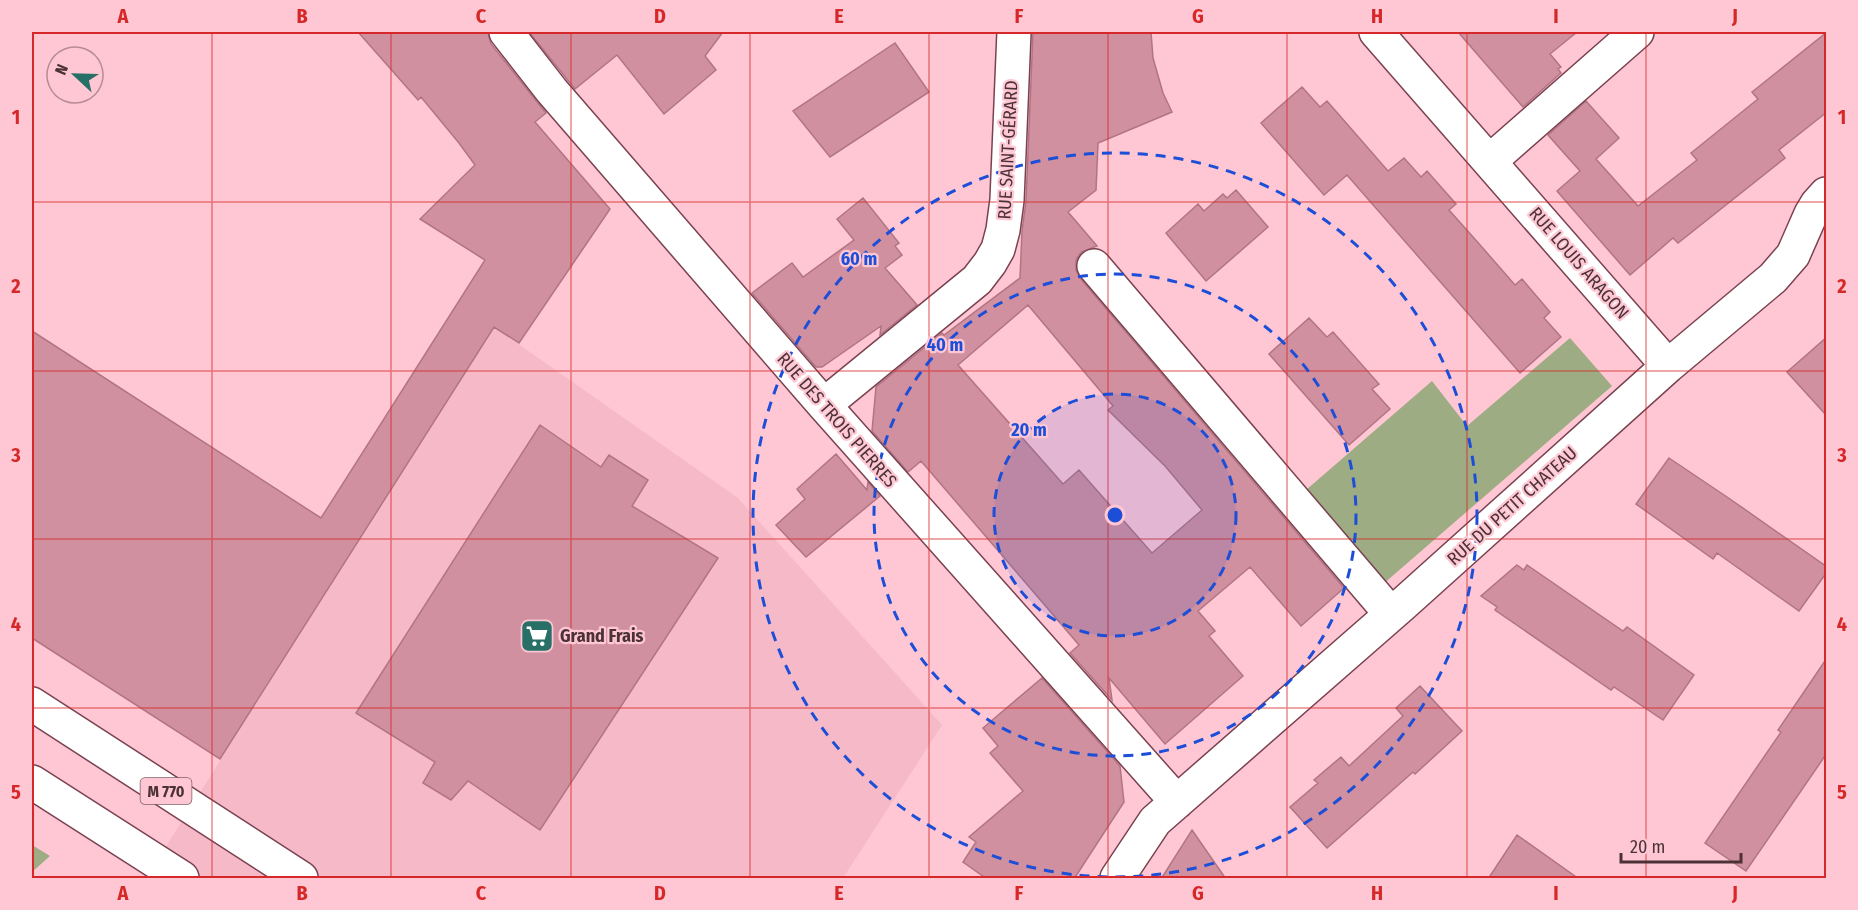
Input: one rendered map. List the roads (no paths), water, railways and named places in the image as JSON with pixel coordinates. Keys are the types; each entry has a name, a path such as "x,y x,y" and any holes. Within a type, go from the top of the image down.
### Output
{"street":[{"name":"RUE DES TROIS PIERRES","path":"506,32 552,91 824,405 1177,802"},
{"name":"RUE SAINT-GÉRARD","path":"824,405 976,280 998,249 1007,200 1014,32"},
{"name":"RUE LOUIS ARAGON","path":"1376,32 1668,366"},
{"path":"1490,161 1637,32"},
{"name":"RUE DU PETIT CHATEAU","path":"1118,879 1155,821 1668,366 1773,278 1793,255 1811,214 1827,194"},
{"path":"1094,266 1391,614"},
{"name":"M 770","path":"32,704 301,879"},
{"path":"32,782 182,879"}],"place":[{"name":"Grand Frais","path":"537,636"}]}
